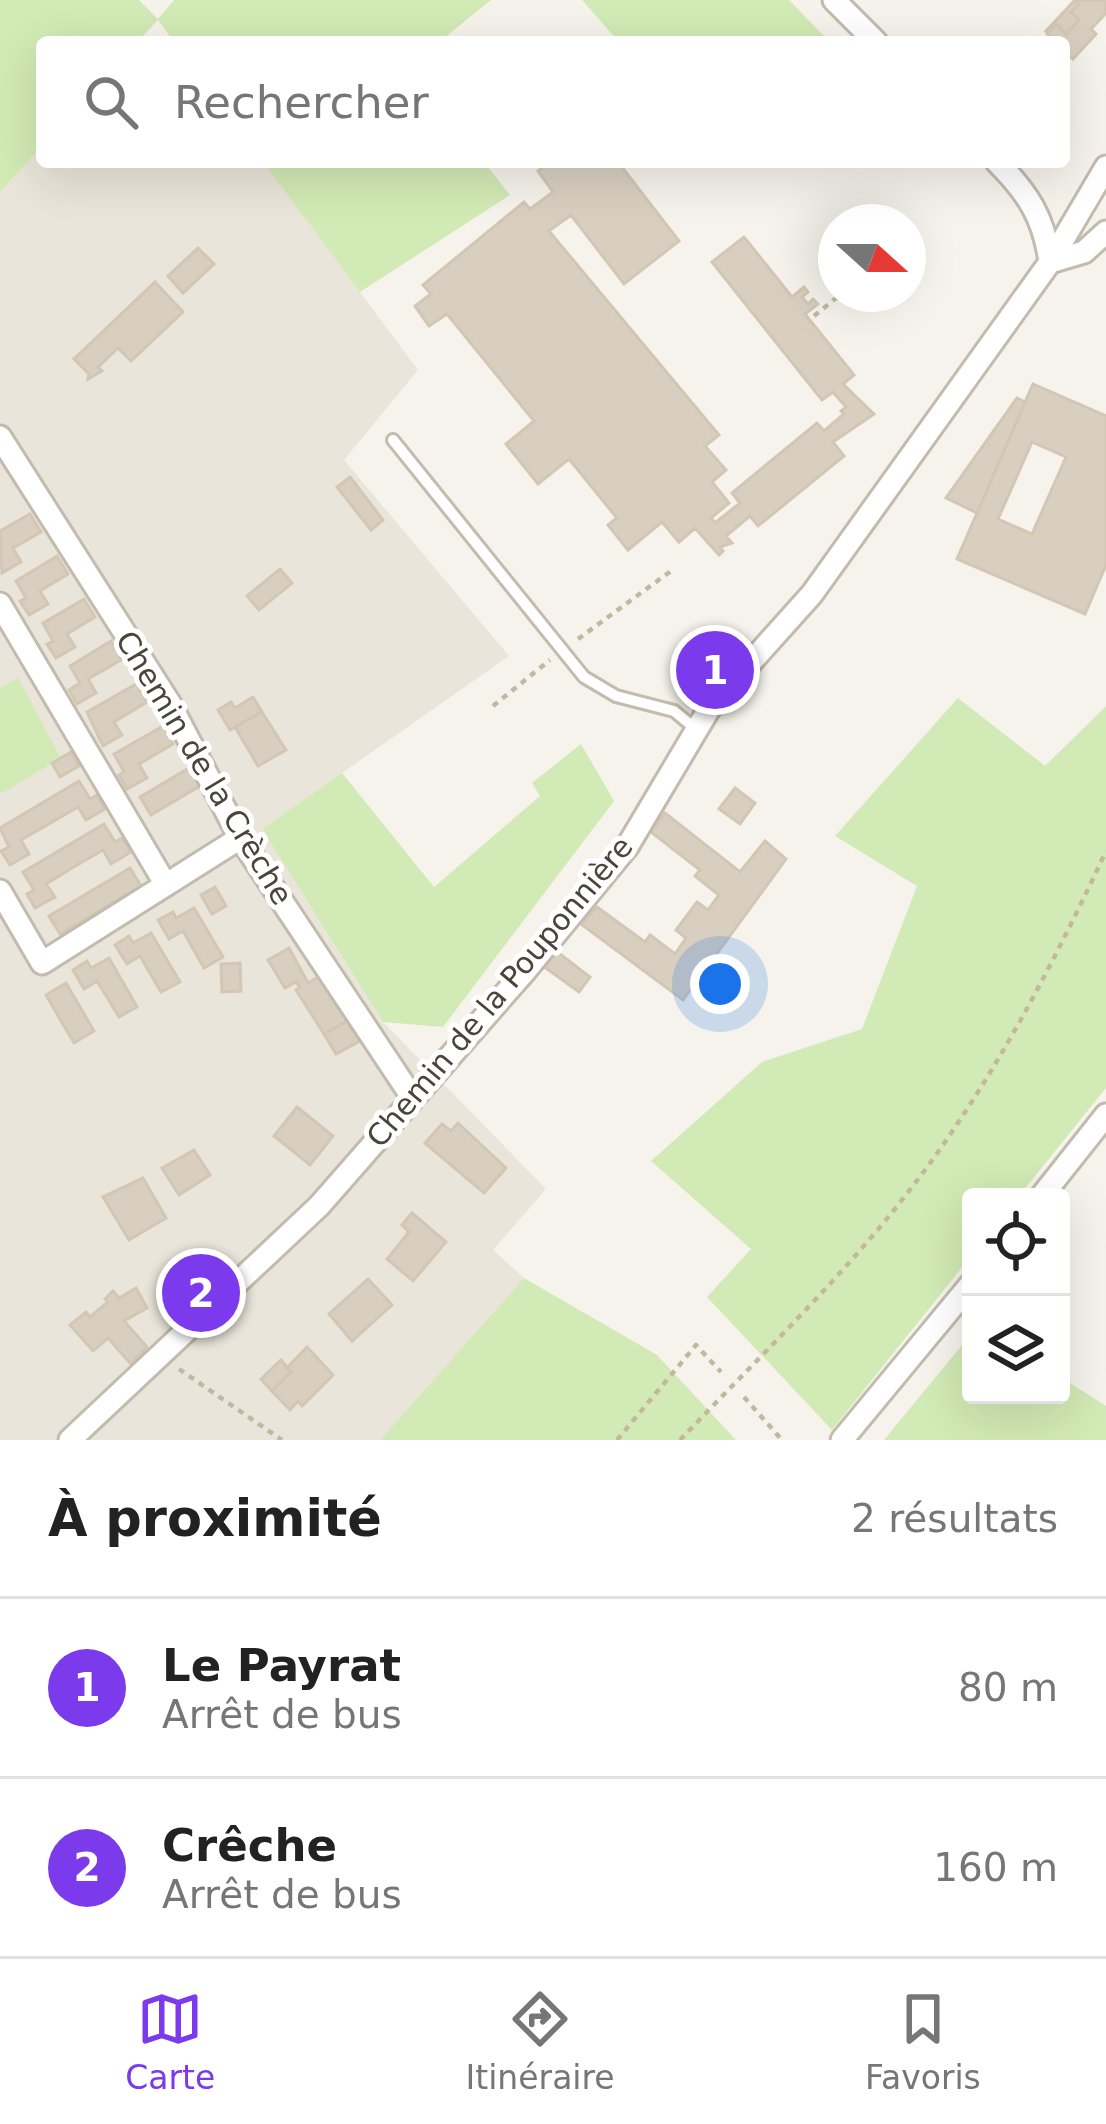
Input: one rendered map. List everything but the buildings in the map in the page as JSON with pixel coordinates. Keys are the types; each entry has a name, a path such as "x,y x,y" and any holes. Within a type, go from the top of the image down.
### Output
{"street":[{"path":"834,0 870,36"},
{"path":"1050,262 1106,167"},
{"path":"1002,168 1038,211 1050,262"},
{"name":"Chemin de la Pouponnière","path":"70,1440 319,1206 525,971 627,847 709,709 812,594 1050,262 1084,252 1106,232"},
{"name":"Chemin de la Crèche","path":"0,437 170,704 240,838 412,1097"},
{"path":"0,604 166,885"},
{"path":"0,891 42,963 240,838"},
{"path":"1048,1188 1106,1115"},
{"path":"842,1440 962,1295"}],"lane":[{"path":"393,440 584,677 616,696 674,712 697,730"}],"path":[{"path":"814,316 819,312"},
{"path":"493,706 670,571"},
{"path":"680,1440 837,1276 910,1190 981,1088 1106,851"},
{"path":"617,1440 696,1345 721,1372"},
{"path":"160,1356 282,1440"},
{"path":"744,1397 782,1440"}],"shaded area":[{"path":"36,153 36,168 267,168 418,370 344,460 509,656 262,829 383,1022 546,1189 493,1250 524,1278 380,1440 0,1440 0,192"}],"green space":[{"path":"0,0 139,0 158,19 174,0 491,0 446,36 170,36 158,20 143,36 36,36 36,153 0,192"},
{"path":"582,0 789,0 824,36 614,36"},
{"path":"267,168 489,168 510,195 360,292"},
{"path":"18,678 61,758 0,794 0,688"},
{"path":"958,698 1045,766 1106,706 1106,1088 1025,1188 962,1188 962,1267 832,1430 707,1297 751,1249 651,1161 762,1062 862,1029 917,886 835,836"},
{"path":"581,744 614,801 443,1027 383,1022 262,829 342,773 434,887 540,796 532,783"},
{"path":"524,1278 657,1355 736,1440 380,1440"},
{"path":"962,1345 962,1404 1070,1404 1070,1383 1106,1406 1106,1440 884,1440"}],"place":[{"name":"Le Payrat","path":"715,670"},
{"name":"Crêche","path":"201,1293"}]}
